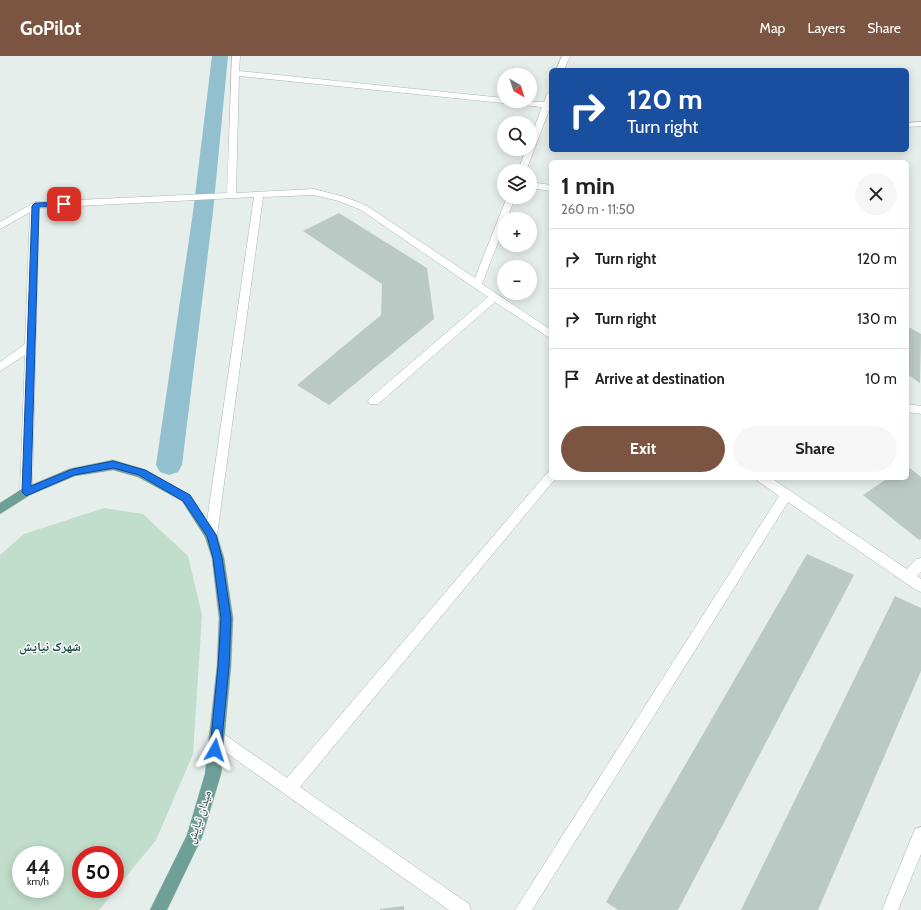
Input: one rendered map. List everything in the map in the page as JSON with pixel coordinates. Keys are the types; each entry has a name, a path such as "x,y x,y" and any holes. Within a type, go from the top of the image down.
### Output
{"main road":[{"name":"میدان نیایش","path":"0,509 26,492 73,472 113,464 142,473 186,498 211,535 218,558 226,618 224,666 213,774 194,837 167,895 158,910"}],"street":[{"path":"231,195 236,56"},
{"path":"561,68 566,56"},
{"path":"236,73 497,99"},
{"path":"525,164 549,100"},
{"path":"537,104 547,105"},
{"path":"909,126 921,124"},
{"path":"537,186 549,188"},
{"path":"0,226 35,206 314,192 342,199 364,208 549,334"},
{"path":"211,535 259,195"},
{"path":"477,285 509,204"},
{"path":"26,492 35,206"},
{"path":"374,401 495,297"},
{"path":"0,367 31,345"},
{"path":"909,408 921,410"},
{"path":"289,788 549,478"},
{"path":"765,480 921,586"},
{"path":"523,910 786,494"},
{"path":"908,577 921,563"},
{"path":"216,737 463,910"},
{"path":"890,910 921,835"}],"green space":[{"path":"104,508 143,514 188,556 202,615 193,754 156,840 124,879 124,846 72,846 72,898 109,898 99,910 0,910 0,555 24,534"}],"building":[{"path":"339,213 427,268 434,319 329,405 297,385 381,315 382,284 303,231"},
{"path":"909,327 921,334 920,383 909,375"},
{"path":"909,468 921,477 921,539 919,540 863,495 885,480 909,480"},
{"path":"807,554 854,575 678,910 618,910 606,902"},
{"path":"895,596 921,608 921,671 818,910 741,910"},
{"path":"404,906 404,910 380,910 380,909"}],"waterway":[{"path":"169,465 203,212 220,56"}],"district":[{"name":"شهرک نیایش","path":"50,646"}],"route":[{"path":"64,204 35,206 26,492 73,472 113,464 142,473 186,498 211,535 218,558 226,618 224,666 215,750"}]}
